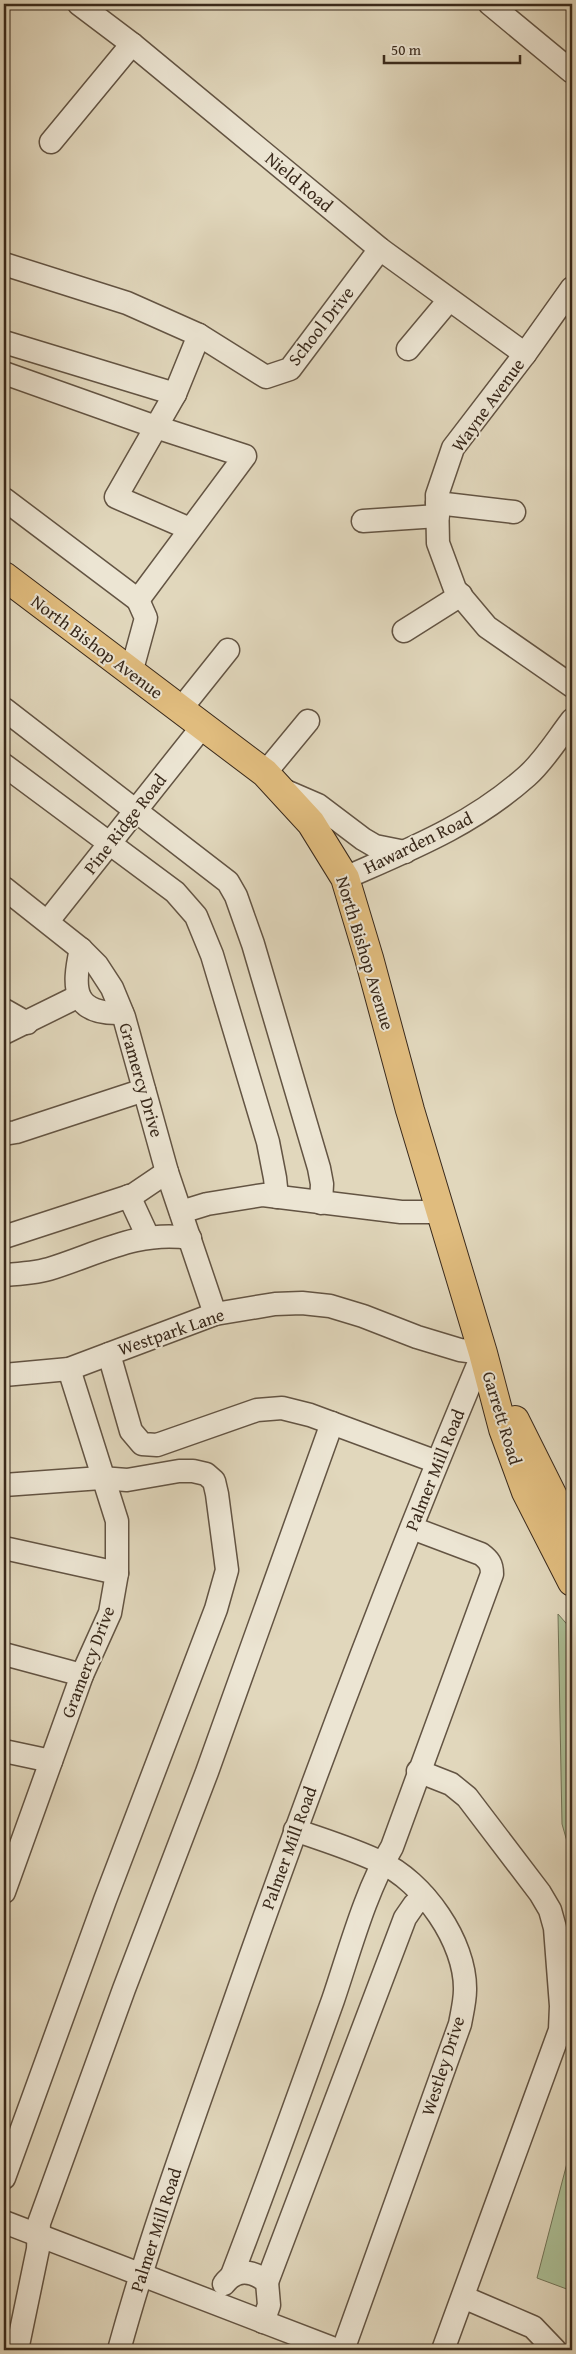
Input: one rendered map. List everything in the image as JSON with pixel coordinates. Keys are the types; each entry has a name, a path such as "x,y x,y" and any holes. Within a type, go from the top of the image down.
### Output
{"main road":[{"name":"North Bishop Avenue","path":"4,576 272,780 311,822 345,878 440,1212 483,1353"},
{"name":"Garrett Road","path":"483,1353 572,1534"},
{"name":"Garrett Road","path":"483,1353 502,1429 526,1492 572,1582"}],"street":[{"name":"Nield Road","path":"79,4 132,44 380,249 525,354"},
{"path":"490,4 572,72"},
{"path":"50,142 132,44"},
{"name":"School Drive","path":"4,264 127,303 199,336 266,377 290,369 380,249"},
{"name":"Wayne Avenue","path":"572,288 525,354 452,448 437,495 438,543 455,588 487,627 572,686"},
{"path":"408,348 449,300"},
{"path":"190,529 116,497 175,394 199,336"},
{"path":"4,342 175,394"},
{"path":"28,381 38,352"},
{"path":"4,373 156,427 245,456 138,600"},
{"path":"4,499 138,600 146,618 131,673"},
{"path":"363,520 438,510 514,512"},
{"path":"404,631 461,595"},
{"path":"180,710 228,650"},
{"path":"4,709 228,882 236,896 253,944 319,1168 322,1184 321,1203"},
{"name":"Hawarden Road","path":"345,878 431,841 481,813 528,775 572,720"},
{"path":"308,721 272,780 318,805 362,839 375,846 405,852"},
{"name":"Pine Ridge Road","path":"48,921 202,727"},
{"path":"4,766 175,892 196,916 202,928 268,1142 277,1197"},
{"name":"Gramercy Drive","path":"4,888 81,948 97,965 112,988 122,1013 167,1172 215,1314"},
{"path":"81,948 76,984 79,996 92,1009 104,1014 122,1013"},
{"path":"4,1033 79,996"},
{"path":"4,1010 27,1023"},
{"path":"4,1134 16,1132 144,1090"},
{"path":"4,1237 130,1196 167,1172"},
{"path":"181,1212 235,1198 263,1195 401,1212 440,1212"},
{"path":"130,1196 148,1237"},
{"path":"4,1276 48,1269 126,1242 148,1237 173,1236 190,1238"},
{"name":"Westpark Lane","path":"4,1375 69,1369 215,1314 275,1304 302,1303 330,1306 363,1316 417,1337 460,1350 483,1353"},
{"name":"Palmer Mill Road","path":"119,2350 140,2273 295,1830 437,1462 483,1353"},
{"path":"109,1354 131,1431 142,1444 157,1445 257,1410 282,1408 310,1415 437,1462"},
{"name":"Gramercy Drive","path":"4,1892 82,1675 110,1612 117,1573 117,1521 69,1369"},
{"path":"17,2350 39,2236 39,2223 124,1989 207,1772 332,1423"},
{"path":"4,1485 104,1478 127,1480 179,1471 193,1471 206,1474 214,1481 217,1494 227,1570 216,1609 105,1900 4,2178"},
{"path":"212,2302 232,2275 274,2165 382,1862 392,1847 418,1771 492,1574 492,1567 488,1560 480,1554 412,1528"},
{"path":"4,1548 117,1573"},
{"path":"4,1654 82,1675"},
{"path":"4,1751 51,1761"},
{"path":"418,1771 451,1784 467,1797 540,1893 550,1910 555,1938 561,2006 560,2030 444,2350"},
{"name":"Westley Drive","path":"295,1830 382,1862 410,1882 424,1896 451,1936 460,1961 465,1989 460,2024 343,2350"},
{"path":"263,2322 268,2305 266,2282 405,1918 414,1905 424,1896"},
{"path":"4,2222 337,2350"},
{"path":"232,2275 241,2271 251,2273 259,2276 266,2282"},
{"path":"463,2297 533,2328 555,2350"}],"green space":[{"path":"558,1614 572,1630 572,1859 562,1824"},
{"path":"572,2144 572,2291 537,2278"}]}
